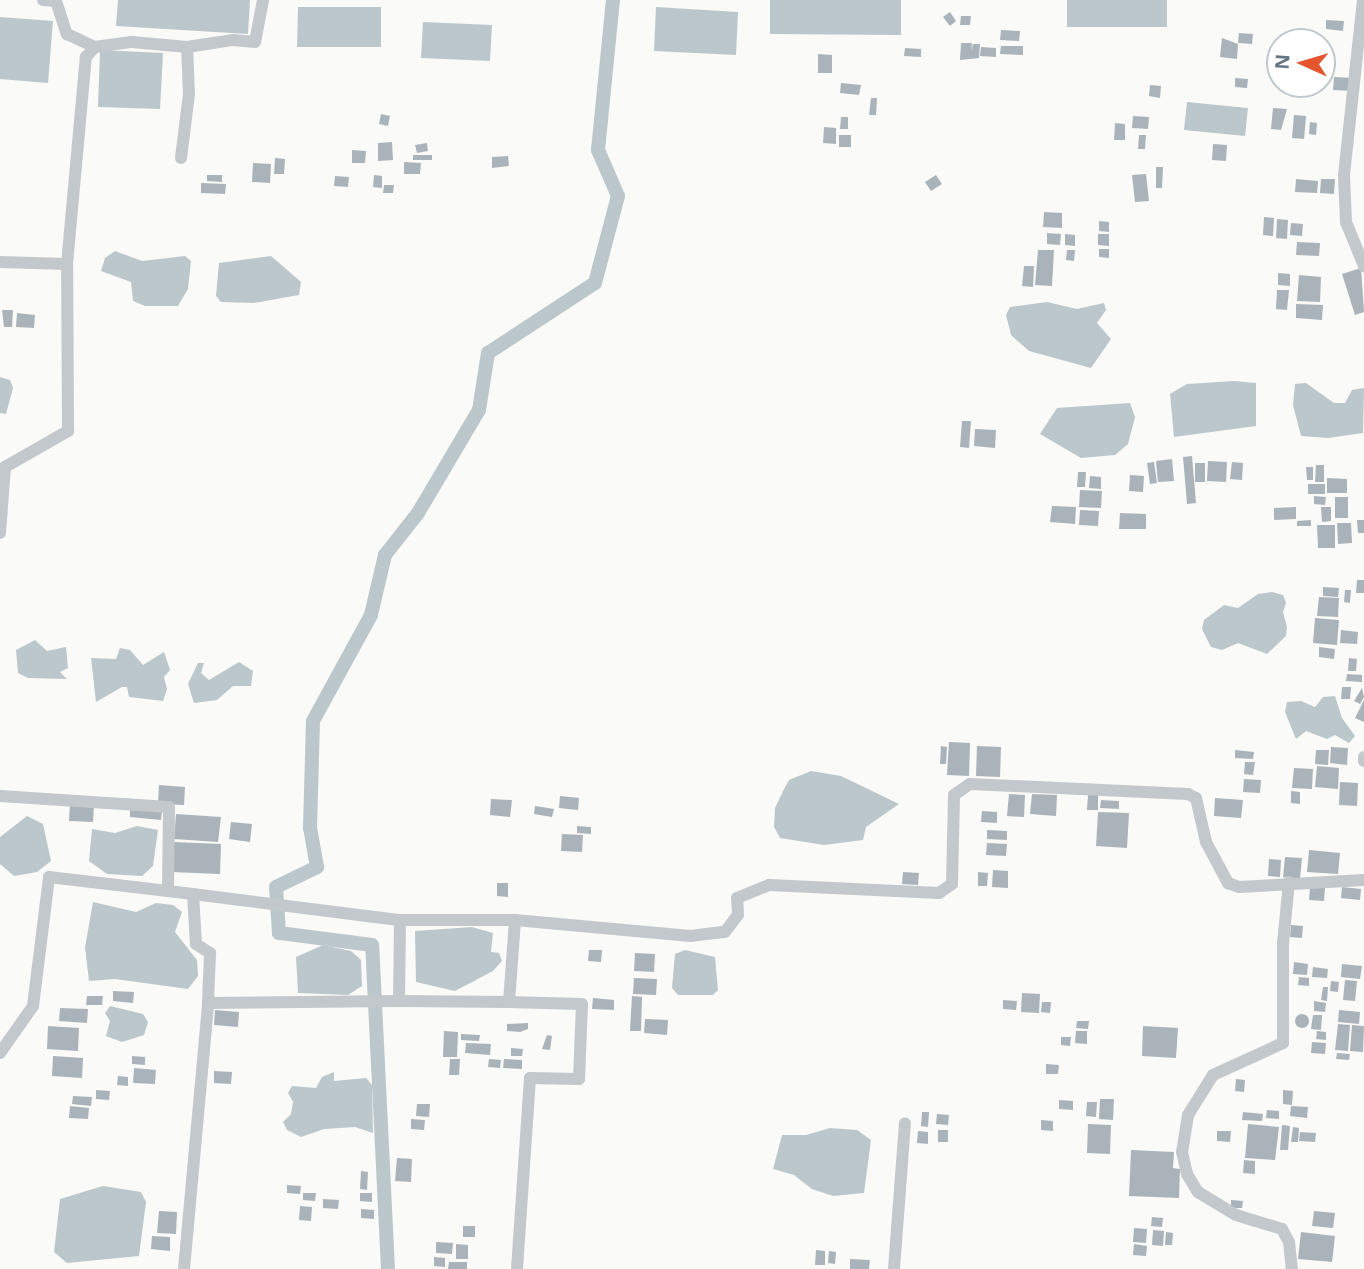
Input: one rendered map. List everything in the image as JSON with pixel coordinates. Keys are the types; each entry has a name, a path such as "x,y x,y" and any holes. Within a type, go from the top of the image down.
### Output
{"street":[{"path":"43,0 56,2 67,34 95,47 132,42 187,47 233,40 255,42 263,0"},
{"path":"1363,0 1344,175 1346,222 1364,265"},
{"path":"0,533 5,467 68,431 67,264 86,57 95,47"},
{"path":"181,158 189,94 187,47"},
{"path":"0,262 67,264"},
{"path":"0,1053 33,1006 49,877 168,888 296,911 400,920 515,920 690,936 725,932 738,915 737,898 769,886 939,893 952,884 954,795 970,784 1188,794 1196,798 1206,842 1228,883 1239,887 1289,882 1364,880"},
{"path":"0,796 169,807 168,888"},
{"path":"1289,882 1283,943 1283,1043 1213,1075 1188,1115 1182,1152 1187,1174 1198,1192 1236,1215 1282,1229 1289,1242 1292,1269"},
{"path":"184,1269 208,1003 209,953 196,944 193,894"},
{"path":"399,1001 400,920"},
{"path":"509,1002 515,920"},
{"path":"208,1003 399,1001 582,1004 579,1079 530,1078 517,1269"},
{"path":"894,1269 905,1123"}],"shaded area":[{"path":"118,0 250,0 248,34 116,26"},
{"path":"770,0 901,0 901,35 770,34"},
{"path":"1067,0 1167,0 1167,27 1067,27"},
{"path":"298,7 381,7 381,47 297,47"},
{"path":"656,7 738,12 736,55 654,51"},
{"path":"0,17 53,21 48,83 0,79"},
{"path":"423,22 492,25 490,61 421,58"},
{"path":"100,50 163,53 160,109 98,107"},
{"path":"1187,102 1248,108 1245,136 1184,130"},
{"path":"115,251 142,261 185,256 191,261 188,289 178,306 145,306 133,301 131,282 101,271 105,258"},
{"path":"271,256 301,282 299,295 254,303 221,302 216,296 219,263"},
{"path":"1047,302 1077,309 1104,303 1106,310 1097,323 1111,339 1091,368 1029,351 1011,335 1006,315 1010,307"},
{"path":"0,377 10,380 13,388 6,414 0,413"},
{"path":"1234,381 1256,383 1256,426 1174,437 1170,394 1187,384"},
{"path":"1306,383 1334,403 1345,403 1352,390 1364,388 1363,433 1328,438 1301,436 1293,405 1295,384"},
{"path":"1130,403 1135,417 1128,444 1115,455 1081,458 1040,434 1057,408"},
{"path":"1272,592 1283,595 1286,603 1283,612 1287,627 1286,636 1267,654 1238,643 1222,650 1211,647 1202,629 1204,620 1224,605 1238,608 1258,594"},
{"path":"35,640 47,651 66,647 68,668 60,672 67,679 28,678 18,673 16,650"},
{"path":"120,648 130,650 143,665 164,652 170,670 164,677 167,689 163,701 129,697 127,687 122,687 96,702 91,658 116,659"},
{"path":"239,662 253,671 251,686 233,686 217,700 194,703 188,684 198,663 204,663 201,673 209,680"},
{"path":"1335,696 1342,718 1355,736 1349,743 1335,735 1327,739 1306,731 1296,739 1285,712 1287,702 1301,701 1315,707 1323,697"},
{"path":"811,771 841,776 899,804 866,827 863,840 824,845 780,838 774,827 775,808 789,780"},
{"path":"27,816 43,824 51,861 37,872 14,876 0,864 0,837"},
{"path":"137,826 158,830 153,866 142,876 107,874 89,861 92,829 115,833"},
{"path":"93,902 136,912 156,903 173,905 182,912 175,932 197,960 198,976 188,989 115,979 89,981 85,947"},
{"path":"472,927 493,933 491,952 499,953 502,961 493,971 455,991 416,982 415,931"},
{"path":"323,945 351,951 361,960 362,986 348,995 298,993 296,957"},
{"path":"685,950 715,957 718,990 713,995 678,995 672,988 675,954"},
{"path":"110,1006 143,1014 148,1022 144,1035 122,1042 106,1036 110,1021 105,1013"},
{"path":"334,1072 334,1081 366,1078 372,1085 373,1133 355,1127 324,1129 301,1137 287,1130 283,1122 291,1114 293,1102 288,1093 292,1086 316,1088 322,1077"},
{"path":"830,1128 857,1130 871,1140 864,1193 833,1196 812,1189 794,1175 773,1169 782,1135 806,1135"},
{"path":"103,1186 141,1192 146,1202 139,1256 67,1263 54,1252 60,1199"}],"building":[{"path":"950,12 956,21 950,26 943,17"},
{"path":"961,16 971,16 970,25 960,25"},
{"path":"1326,20 1344,21 1343,31 1326,28"},
{"path":"1001,30 1020,31 1019,41 1000,40"},
{"path":"1239,33 1253,34 1252,44 1238,43"},
{"path":"1222,38 1238,44 1237,59 1220,57"},
{"path":"961,43 972,43 971,51 973,44 980,44 979,58 960,60"},
{"path":"1001,46 1023,46 1023,55 1000,54"},
{"path":"981,47 996,48 996,57 980,56"},
{"path":"905,48 921,49 921,57 904,56"},
{"path":"818,54 832,55 832,73 818,73"},
{"path":"1336,77 1353,78 1352,91 1336,90"},
{"path":"1235,78 1248,79 1247,88 1235,87"},
{"path":"841,83 861,85 859,95 840,93"},
{"path":"1150,85 1161,86 1160,98 1149,96"},
{"path":"871,98 877,98 876,115 869,115"},
{"path":"1273,108 1287,109 1281,130 1271,129"},
{"path":"381,114 390,116 388,126 379,124"},
{"path":"1294,115 1306,116 1304,139 1292,138"},
{"path":"1133,116 1149,117 1148,129 1132,128"},
{"path":"841,117 848,117 848,129 840,129"},
{"path":"1310,122 1317,123 1316,135 1309,134"},
{"path":"1115,123 1125,124 1125,140 1114,140"},
{"path":"824,127 836,128 836,144 823,143"},
{"path":"839,135 851,135 851,147 839,147"},
{"path":"1139,135 1146,135 1145,149 1138,149"},
{"path":"392,142 393,160 378,161 378,143"},
{"path":"427,143 428,151 417,153 415,145"},
{"path":"1213,144 1227,145 1226,161 1212,160"},
{"path":"352,150 366,151 365,163 352,163"},
{"path":"413,155 432,155 432,160 413,160"},
{"path":"508,156 509,166 492,168 492,157"},
{"path":"275,158 285,159 284,174 274,174"},
{"path":"404,162 421,163 420,174 404,174"},
{"path":"253,163 271,164 270,183 252,182"},
{"path":"1156,167 1163,167 1162,188 1156,188"},
{"path":"1146,174 1149,201 1135,202 1132,175"},
{"path":"207,175 222,175 222,182 207,181"},
{"path":"374,175 382,176 382,188 373,187"},
{"path":"936,175 942,184 931,191 925,182"},
{"path":"335,176 349,177 348,187 334,186"},
{"path":"1296,179 1318,181 1317,193 1295,192"},
{"path":"1321,179 1335,179 1334,194 1320,193"},
{"path":"201,183 226,184 225,194 201,193"},
{"path":"384,185 394,185 393,193 383,193"},
{"path":"1044,212 1062,213 1062,228 1043,227"},
{"path":"1264,217 1274,218 1273,236 1263,235"},
{"path":"1277,219 1288,220 1287,239 1276,238"},
{"path":"1099,221 1109,222 1109,232 1099,231"},
{"path":"1291,223 1303,224 1302,236 1290,235"},
{"path":"1047,233 1061,234 1060,245 1047,244"},
{"path":"1065,234 1075,235 1075,246 1065,245"},
{"path":"1098,234 1109,234 1109,246 1098,245"},
{"path":"1297,242 1320,243 1319,256 1296,255"},
{"path":"1099,249 1109,249 1109,258 1099,257"},
{"path":"1038,250 1054,250 1052,286 1035,285"},
{"path":"1067,250 1075,250 1074,261 1066,260"},
{"path":"1024,266 1034,266 1033,287 1022,286"},
{"path":"1361,268 1364,312 1355,315 1342,274"},
{"path":"1278,273 1290,274 1290,286 1278,285"},
{"path":"1299,275 1321,277 1320,302 1297,301"},
{"path":"1277,290 1289,290 1287,310 1276,309"},
{"path":"1296,304 1323,305 1322,320 1296,318"},
{"path":"2,310 13,310 12,327 4,327"},
{"path":"17,313 35,315 34,328 16,327"},
{"path":"962,421 971,421 969,448 960,447"},
{"path":"975,429 996,430 995,448 974,446"},
{"path":"1192,456 1196,503 1187,504 1183,457"},
{"path":"1172,459 1174,481 1158,482 1156,461"},
{"path":"1208,461 1227,462 1226,482 1207,481"},
{"path":"1154,462 1157,483 1150,484 1147,463"},
{"path":"1232,462 1243,463 1242,480 1230,479"},
{"path":"1195,463 1205,463 1205,482 1195,482"},
{"path":"1316,465 1324,465 1324,482 1315,482"},
{"path":"1306,467 1313,467 1313,480 1307,480"},
{"path":"1078,472 1086,472 1085,487 1077,487"},
{"path":"1130,475 1144,476 1143,492 1129,491"},
{"path":"1090,476 1101,477 1101,489 1089,488"},
{"path":"1327,478 1347,479 1347,493 1327,493"},
{"path":"1308,484 1325,484 1325,494 1308,494"},
{"path":"1080,490 1102,491 1101,508 1079,507"},
{"path":"1314,496 1326,497 1325,505 1314,504"},
{"path":"1335,497 1348,497 1348,518 1335,518"},
{"path":"1052,506 1076,507 1075,524 1050,522"},
{"path":"1296,507 1296,519 1274,520 1274,508"},
{"path":"1321,507 1331,507 1331,521 1322,522"},
{"path":"1080,510 1099,511 1098,526 1079,525"},
{"path":"1120,513 1146,514 1146,529 1119,529"},
{"path":"1311,520 1311,526 1297,526 1297,521"},
{"path":"1357,520 1364,520 1364,533 1358,533"},
{"path":"1337,523 1351,523 1352,543 1338,544"},
{"path":"1317,525 1335,525 1335,548 1318,548"},
{"path":"1357,580 1364,580 1364,593 1356,593"},
{"path":"1323,587 1339,588 1338,597 1323,596"},
{"path":"1345,590 1351,590 1350,603 1344,602"},
{"path":"1319,597 1339,598 1338,617 1317,616"},
{"path":"1315,618 1339,620 1337,645 1313,643"},
{"path":"1341,630 1358,632 1357,644 1340,643"},
{"path":"1319,647 1335,649 1334,659 1319,657"},
{"path":"1349,658 1357,659 1356,671 1348,671"},
{"path":"1347,674 1362,675 1362,682 1346,681"},
{"path":"1342,687 1351,687 1350,699 1341,699"},
{"path":"1362,688 1364,697 1360,704 1354,701"},
{"path":"1364,700 1364,722 1355,718"},
{"path":"949,742 970,743 969,776 947,775"},
{"path":"941,746 947,747 946,764 940,764"},
{"path":"977,746 1001,747 1000,777 976,776"},
{"path":"1331,747 1348,748 1347,765 1330,763"},
{"path":"1235,750 1254,752 1253,759 1235,758"},
{"path":"1316,750 1329,750 1328,765 1315,764"},
{"path":"1245,762 1255,762 1253,775 1244,774"},
{"path":"1317,766 1339,768 1338,789 1315,787"},
{"path":"1294,768 1313,769 1312,789 1292,788"},
{"path":"1244,779 1261,780 1260,793 1243,792"},
{"path":"1340,782 1358,783 1357,806 1339,805"},
{"path":"159,785 185,787 184,805 158,804"},
{"path":"1291,791 1300,792 1300,804 1291,803"},
{"path":"1009,794 1025,795 1024,817 1007,816"},
{"path":"1032,794 1057,795 1056,816 1030,814"},
{"path":"1088,795 1098,795 1098,810 1087,810"},
{"path":"560,796 579,798 578,810 559,808"},
{"path":"1215,798 1243,800 1241,818 1214,816"},
{"path":"491,799 512,800 510,817 490,815"},
{"path":"1101,800 1119,801 1119,809 1100,808"},
{"path":"70,803 94,805 93,822 69,821"},
{"path":"535,806 554,809 552,817 534,814"},
{"path":"130,807 162,810 161,820 130,817"},
{"path":"982,811 997,812 997,823 981,822"},
{"path":"1098,812 1129,813 1127,848 1096,846"},
{"path":"176,814 221,817 218,842 174,839"},
{"path":"231,822 252,824 250,842 229,839"},
{"path":"577,826 591,827 591,834 577,833"},
{"path":"987,830 1007,831 1007,840 987,839"},
{"path":"562,834 583,835 582,852 561,851"},
{"path":"174,842 221,844 220,874 172,872"},
{"path":"987,843 1007,844 1006,856 986,855"},
{"path":"1309,850 1340,853 1338,874 1307,872"},
{"path":"1285,857 1302,858 1300,879 1283,877"},
{"path":"1269,859 1281,860 1280,877 1268,876"},
{"path":"993,870 1008,871 1008,888 992,887"},
{"path":"903,872 919,873 918,885 902,884"},
{"path":"978,872 988,873 987,886 978,886"},
{"path":"497,883 508,883 508,897 497,896"},
{"path":"1310,887 1325,888 1324,901 1309,900"},
{"path":"1342,887 1361,889 1360,900 1341,898"},
{"path":"1291,925 1303,926 1302,938 1290,937"},
{"path":"589,950 602,950 601,962 588,961"},
{"path":"635,953 655,954 654,972 634,971"},
{"path":"1294,962 1308,964 1307,975 1293,974"},
{"path":"1342,964 1362,966 1360,979 1341,977"},
{"path":"1313,967 1328,969 1327,978 1312,977"},
{"path":"1299,977 1309,978 1309,986 1298,985"},
{"path":"634,978 657,979 656,995 633,994"},
{"path":"1345,980 1357,981 1355,1001 1343,1000"},
{"path":"1331,981 1339,982 1338,992 1330,991"},
{"path":"1323,987 1328,987 1327,1001 1321,1000"},
{"path":"113,991 134,992 133,1003 113,1001"},
{"path":"1022,993 1040,994 1039,1013 1021,1012"},
{"path":"87,996 103,996 102,1005 86,1005"},
{"path":"632,996 642,997 641,1031 630,1031"},
{"path":"593,998 614,1000 614,1010 592,1009"},
{"path":"1003,1000 1017,1001 1016,1010 1003,1009"},
{"path":"1314,1001 1326,1003 1325,1012 1314,1011"},
{"path":"1042,1002 1051,1002 1050,1013 1041,1012"},
{"path":"60,1008 88,1009 87,1023 59,1021"},
{"path":"215,1010 239,1012 238,1027 214,1025"},
{"path":"1339,1010 1360,1012 1359,1024 1338,1022"},
{"path":"1299,1014 1305,1014 1309,1021 1305,1028 1299,1028 1295,1024 1295,1018"},
{"path":"1313,1015 1322,1015 1321,1030 1311,1029"},
{"path":"645,1019 668,1020 667,1035 644,1033"},
{"path":"1077,1021 1089,1021 1088,1029 1076,1028"},
{"path":"528,1023 528,1029 520,1032 507,1031 507,1024"},
{"path":"1338,1024 1350,1025 1348,1051 1335,1050"},
{"path":"1352,1025 1364,1026 1363,1052 1350,1051"},
{"path":"48,1026 79,1028 78,1051 47,1049"},
{"path":"1143,1026 1178,1028 1176,1058 1142,1056"},
{"path":"444,1031 458,1032 457,1057 443,1057"},
{"path":"1076,1031 1087,1031 1087,1044 1075,1043"},
{"path":"1317,1031 1326,1032 1326,1040 1316,1039"},
{"path":"461,1034 480,1035 479,1041 461,1040"},
{"path":"547,1035 552,1036 550,1050 542,1049"},
{"path":"1061,1037 1071,1037 1070,1046 1061,1045"},
{"path":"1312,1042 1326,1043 1325,1054 1311,1053"},
{"path":"466,1043 491,1044 490,1055 465,1053"},
{"path":"511,1048 523,1049 522,1056 511,1056"},
{"path":"1337,1053 1350,1054 1349,1060 1336,1059"},
{"path":"53,1056 83,1058 82,1078 52,1076"},
{"path":"132,1056 145,1057 145,1065 132,1064"},
{"path":"450,1059 460,1059 459,1075 449,1075"},
{"path":"489,1059 501,1060 500,1068 488,1067"},
{"path":"504,1059 522,1060 522,1069 503,1068"},
{"path":"1046,1064 1059,1065 1058,1074 1046,1074"},
{"path":"134,1068 156,1070 155,1084 133,1083"},
{"path":"214,1071 232,1072 231,1084 214,1083"},
{"path":"118,1076 128,1077 128,1086 117,1085"},
{"path":"1236,1079 1245,1080 1244,1092 1235,1091"},
{"path":"96,1090 110,1091 109,1100 96,1099"},
{"path":"1283,1090 1293,1091 1292,1105 1283,1104"},
{"path":"73,1096 92,1097 91,1106 72,1104"},
{"path":"1100,1099 1114,1099 1113,1120 1099,1119"},
{"path":"1059,1100 1073,1101 1073,1110 1059,1109"},
{"path":"1087,1102 1097,1102 1096,1117 1086,1116"},
{"path":"417,1104 430,1104 429,1117 416,1116"},
{"path":"70,1106 89,1108 88,1119 69,1118"},
{"path":"1291,1106 1308,1107 1307,1118 1290,1116"},
{"path":"1267,1110 1279,1111 1279,1119 1266,1118"},
{"path":"922,1112 929,1112 928,1127 921,1126"},
{"path":"1243,1112 1263,1114 1262,1121 1242,1120"},
{"path":"937,1114 949,1115 948,1125 936,1124"},
{"path":"411,1119 425,1120 424,1130 411,1129"},
{"path":"1041,1120 1053,1121 1053,1131 1041,1130"},
{"path":"1088,1124 1111,1125 1110,1154 1087,1153"},
{"path":"1248,1124 1279,1127 1275,1160 1245,1158"},
{"path":"1282,1125 1290,1126 1288,1150 1280,1150"},
{"path":"1293,1127 1299,1128 1298,1142 1291,1142"},
{"path":"938,1130 948,1130 948,1142 938,1142"},
{"path":"918,1131 928,1132 928,1144 917,1143"},
{"path":"1217,1131 1231,1131 1230,1142 1217,1141"},
{"path":"1300,1132 1316,1133 1315,1142 1299,1141"},
{"path":"1131,1150 1174,1152 1173,1168 1180,1169 1179,1198 1129,1196"},
{"path":"397,1158 412,1159 411,1182 395,1181"},
{"path":"1244,1160 1255,1161 1255,1174 1243,1173"},
{"path":"361,1171 368,1172 367,1190 360,1189"},
{"path":"287,1185 301,1186 300,1194 287,1193"},
{"path":"303,1193 316,1193 315,1201 303,1200"},
{"path":"360,1193 372,1193 372,1202 360,1201"},
{"path":"323,1199 339,1200 338,1209 323,1208"},
{"path":"1231,1200 1243,1201 1242,1208 1231,1208"},
{"path":"300,1206 312,1207 311,1221 299,1220"},
{"path":"361,1209 374,1210 374,1219 361,1218"},
{"path":"159,1211 177,1212 176,1234 157,1233"},
{"path":"1314,1211 1335,1213 1333,1228 1312,1226"},
{"path":"1152,1217 1163,1218 1162,1227 1151,1226"},
{"path":"463,1226 475,1226 475,1237 463,1237"},
{"path":"1134,1228 1147,1229 1146,1243 1133,1242"},
{"path":"1153,1230 1164,1231 1163,1246 1152,1245"},
{"path":"1166,1232 1173,1233 1172,1245 1165,1245"},
{"path":"1301,1232 1335,1236 1332,1262 1298,1259"},
{"path":"152,1236 170,1237 170,1251 151,1249"},
{"path":"436,1242 453,1243 452,1254 436,1253"},
{"path":"456,1244 468,1245 468,1259 456,1259"},
{"path":"1134,1244 1147,1246 1146,1256 1133,1255"},
{"path":"816,1250 825,1251 825,1265 815,1265"},
{"path":"829,1251 836,1252 835,1264 828,1263"},
{"path":"434,1257 445,1258 445,1267 434,1266"},
{"path":"850,1259 870,1260 869,1269 850,1269"},
{"path":"449,1262 467,1262 467,1269 448,1269"}],"waterway":[{"path":"388,1269 372,945 279,933 276,887 317,867 310,828 313,721 371,615 385,555 418,513 479,410 488,353 595,283 618,196 598,150 613,0"}]}
